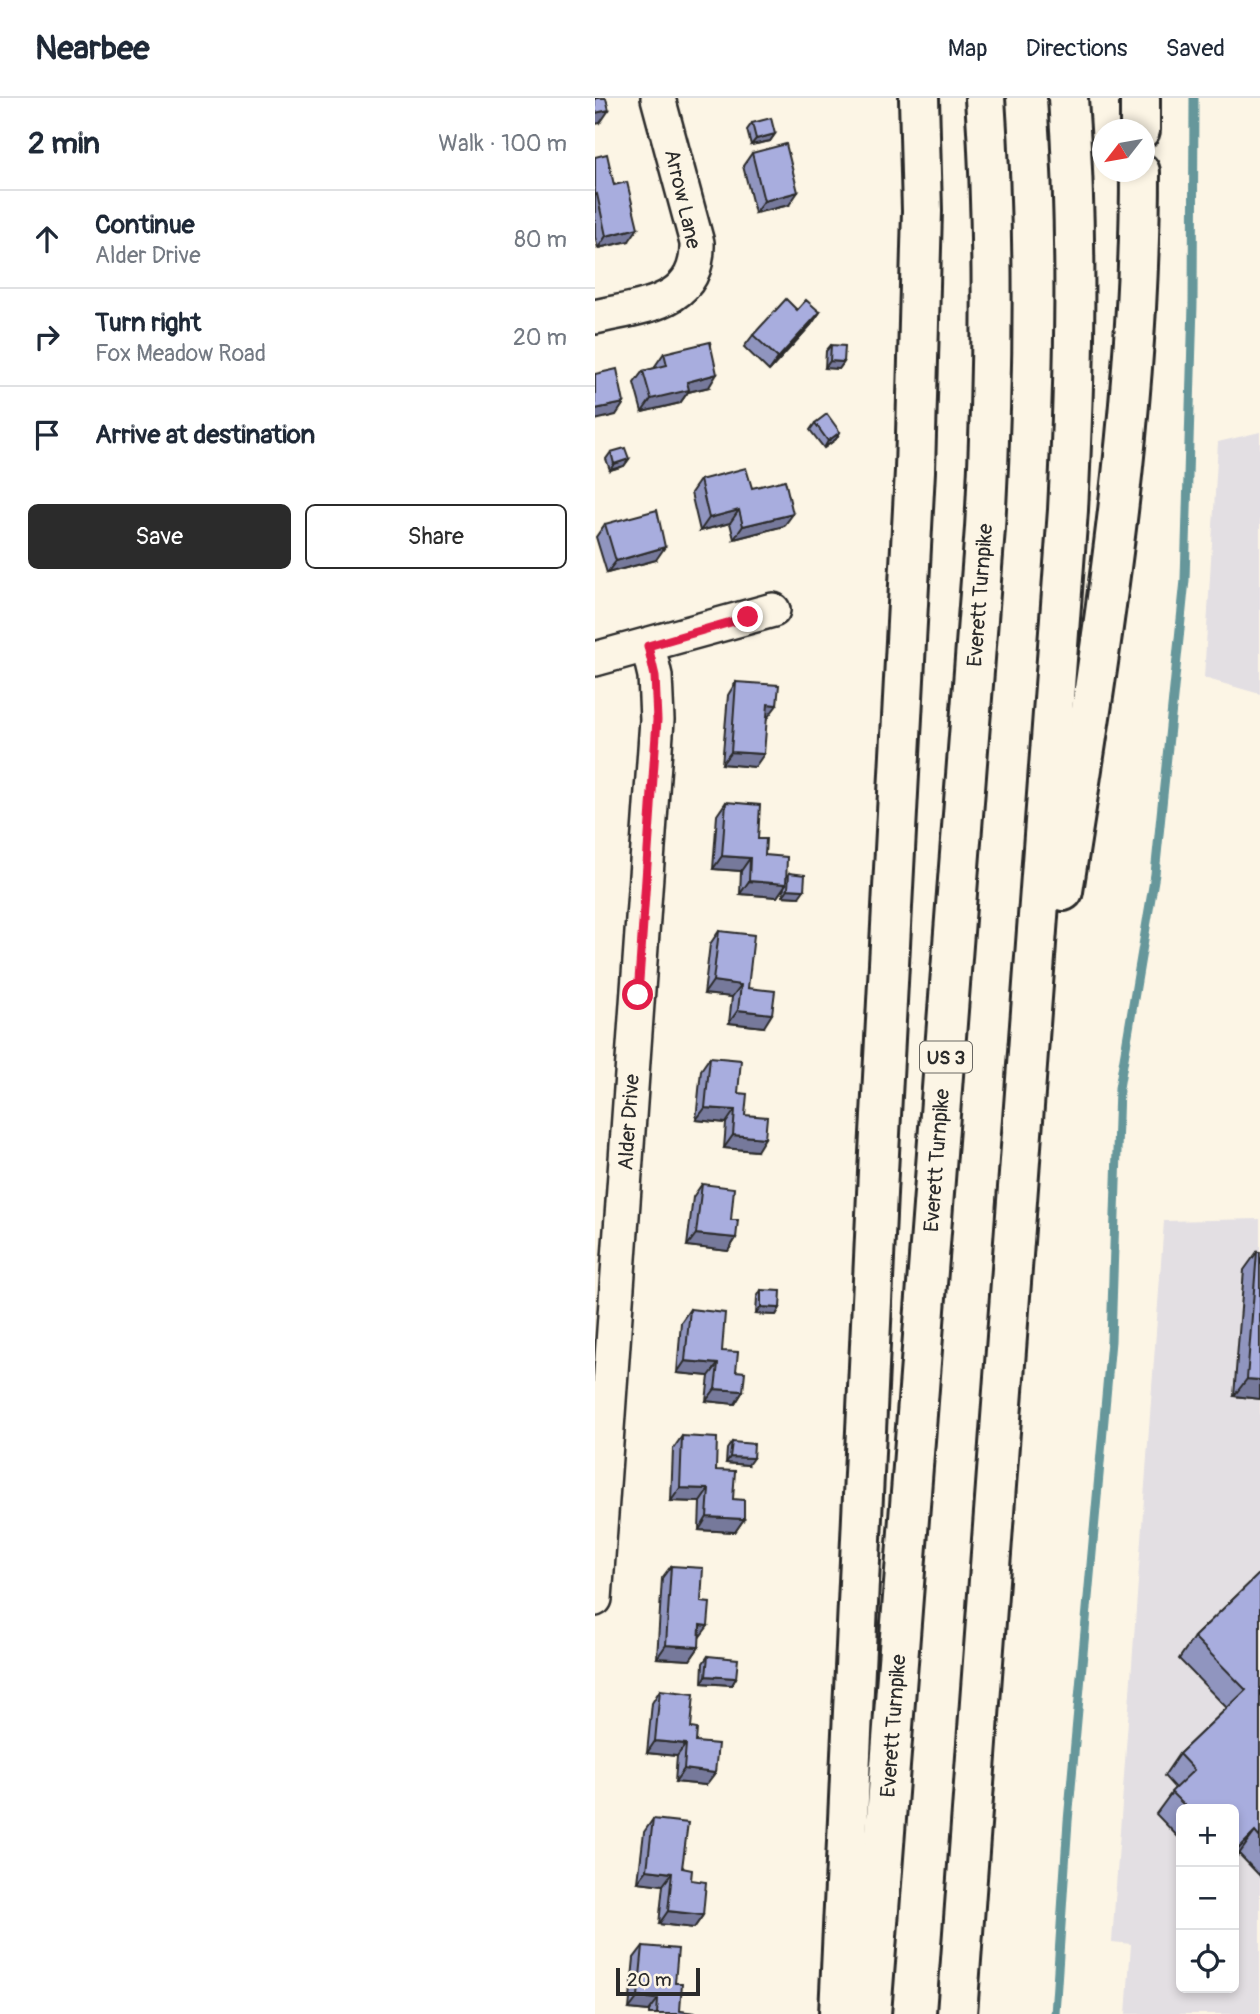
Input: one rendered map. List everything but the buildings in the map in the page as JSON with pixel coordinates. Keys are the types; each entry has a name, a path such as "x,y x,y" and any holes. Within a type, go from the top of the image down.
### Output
{"highway":[{"path":"899,98 912,213 919,374"},
{"path":"839,2014 919,374 922,169 919,98"},
{"name":"Everett Turnpike","path":"871,2014 985,528 992,376 993,274 985,98"},
{"path":"957,2014 1073,422 1075,258 1068,98"},
{"path":"1140,98 1140,119"},
{"path":"1020,1166 1115,543 1134,346 1140,182"}],"street":[{"name":"Arrow Lane","path":"595,317 657,302 674,295 688,282 696,264 697,243 658,98"},
{"path":"595,659 773,610"},
{"name":"Alder Drive","path":"595,1599 657,720 655,676 648,646"}],"shaded area":[{"path":"1260,432 1260,694 1204,678 1218,442"},
{"path":"1260,1219 1260,2014 1126,2014 1131,1944 1112,1942 1164,1221"}],"waterway":[{"path":"1055,2014 1068,1821 1111,1341 1119,1088 1155,874 1185,580 1193,304 1194,98"}],"route":[{"path":"638,995 657,720 655,676 648,646 748,617"}]}
